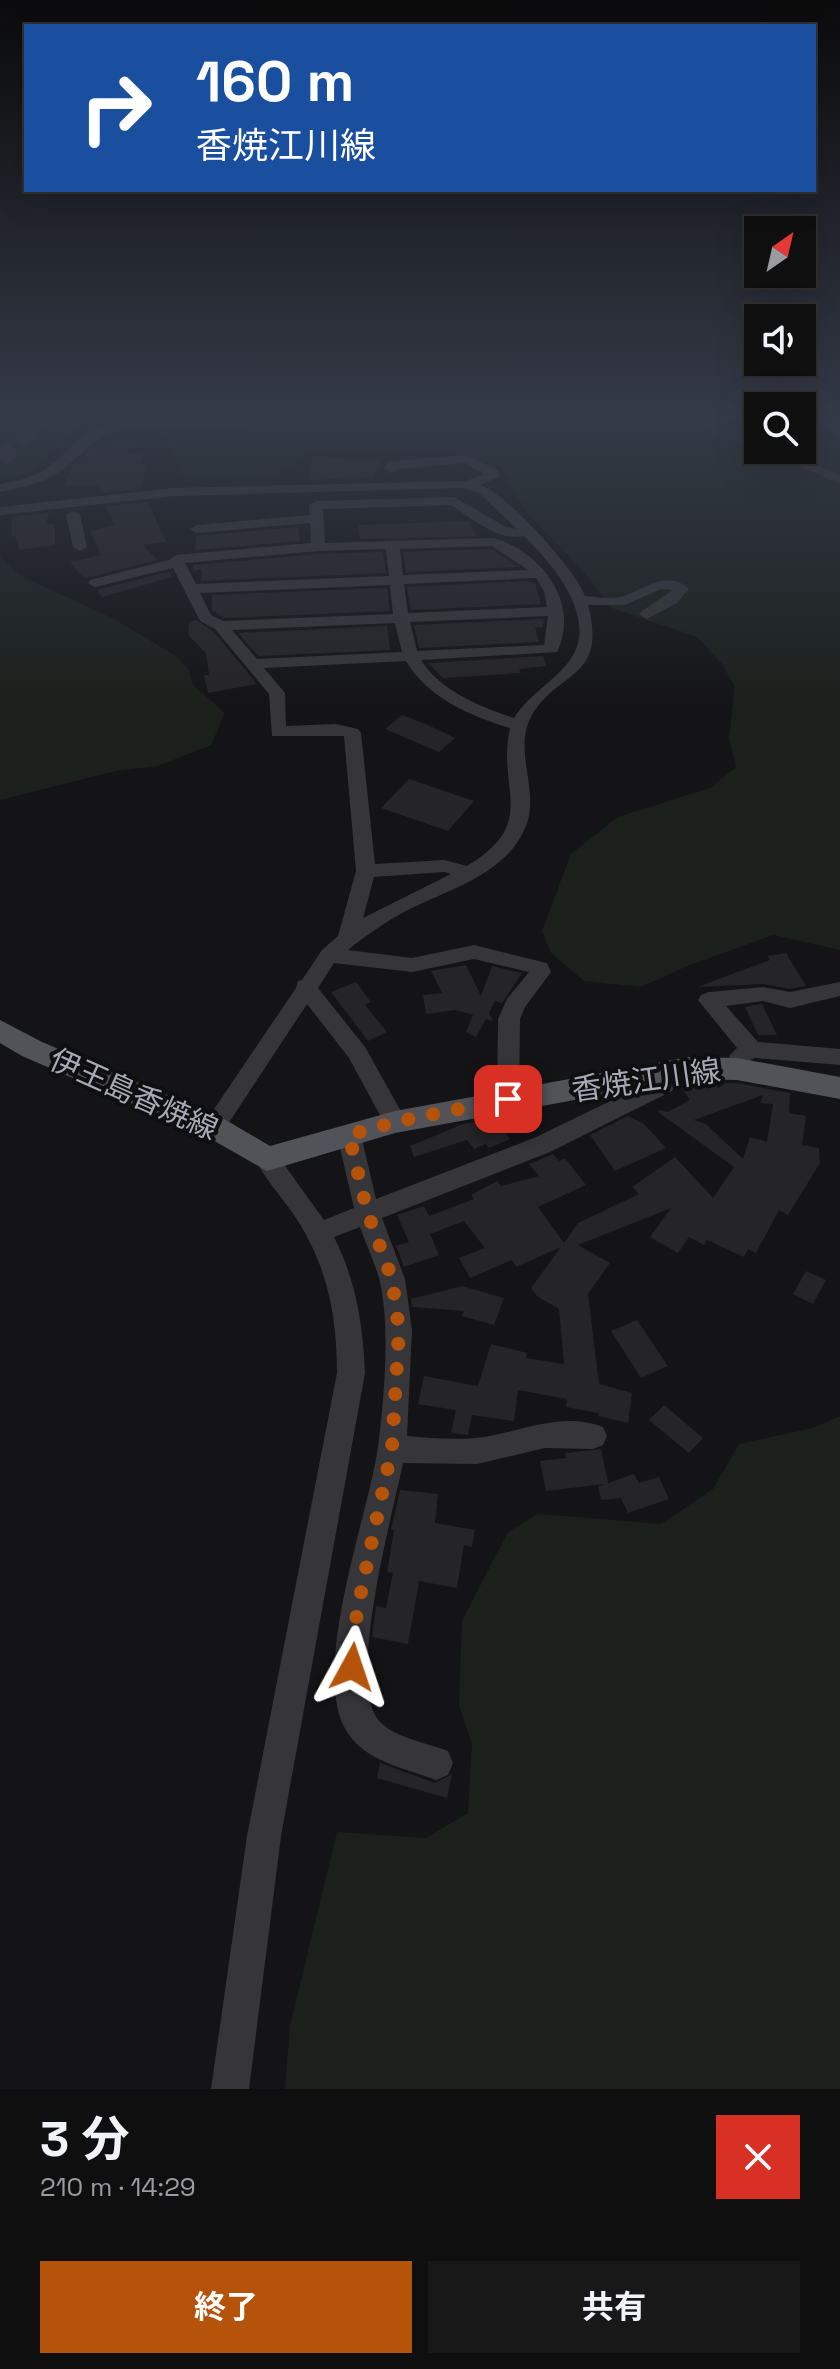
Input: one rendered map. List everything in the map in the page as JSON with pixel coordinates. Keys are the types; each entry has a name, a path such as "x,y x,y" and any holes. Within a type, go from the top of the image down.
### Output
{"main road":[{"name":"伊王島香焼線","path":"0,1030 32,1049 214,1127 267,1159"},
{"name":"香焼江川線","path":"267,1159 395,1122 508,1099 745,1059 840,1088"}],"street":[{"path":"34,511 70,512 80,547"},
{"path":"307,511 318,547"},
{"path":"312,519 314,511"},
{"path":"471,511 501,530 515,534 525,532"},
{"path":"214,1127 305,986 329,955 348,938 402,905 469,873 497,853 517,827 520,793 518,725 528,707 579,659 586,644 586,624 568,574 506,511"},
{"path":"197,529 312,519"},
{"path":"251,664 551,649 555,631 551,591 518,552 493,542 318,547 176,559 205,618 220,626 251,664 277,693 278,732 336,729 352,733 366,871 348,938"},
{"path":"392,545 411,656 439,687 459,702 518,725"},
{"path":"95,583 178,562"},
{"path":"191,589 537,574"},
{"path":"577,600 617,602 657,584 682,589 672,600 647,614"},
{"path":"220,626 553,611"},
{"path":"366,871 444,866 469,873"},
{"path":"329,955 412,965 474,952 540,968 541,972 515,1004 509,1019 508,1099"},
{"path":"305,986 357,1053 395,1122"},
{"path":"840,989 790,1000 763,994 709,1000 745,1059 840,1057"},
{"path":"320,1232 367,1211 542,1145 664,1085 672,1071"},
{"path":"349,1135 367,1211 392,1279 399,1330 392,1448 352,1641 351,1692 357,1718 378,1742 436,1763"},
{"path":"230,2089 264,1836 351,1373 350,1318 343,1286 320,1232 267,1159"},
{"path":"392,1448 431,1452 477,1451 545,1435 593,1436"}],"shaded area":[{"path":"526,511 840,511 840,950 773,935 690,965 641,987 584,981 551,953 542,931 571,854 618,817 710,788 736,767 729,738 735,687 722,664 697,637 612,608 585,573"},
{"path":"0,556 21,576 112,618 176,656 189,670 193,685 225,713 211,745 158,766 115,771 0,800"},
{"path":"840,1416 840,2089 285,2089 290,2026 337,1832 426,1838 468,1813 472,1744 459,1705 462,1621 508,1532 538,1514 661,1524 713,1489 739,1444 813,1428"}],"building":[{"path":"108,511 152,511 166,542 143,545 157,560 83,577 70,562 101,555 90,531 114,525"},
{"path":"49,513 46,525 55,524 55,545 19,550 15,536 11,536 12,517"},
{"path":"469,521 476,536 360,539 358,525"},
{"path":"298,527 300,541 195,550 196,536"},
{"path":"491,549 518,567 406,572 403,552"},
{"path":"383,552 386,573 201,581 202,569 193,571 193,565 318,554"},
{"path":"168,572 172,577 102,597 97,590"},
{"path":"535,583 541,604 411,610 407,587"},
{"path":"387,588 390,611 224,618 212,610 212,595"},
{"path":"544,619 543,627 535,627 539,642 419,648 414,625"},
{"path":"196,620 213,631 257,684 208,693 204,675 209,675 206,653 188,635 189,622"},
{"path":"387,626 390,650 258,656 238,633"},
{"path":"543,656 546,666 519,669 521,673 443,678 428,663"},
{"path":"402,715 455,738 439,752 385,729"},
{"path":"409,779 474,801 448,831 381,808"},
{"path":"786,953 806,986 790,989 763,984 697,987 770,960 767,956"},
{"path":"466,965 481,996 492,966 522,973 502,1003 495,1001 489,1013 493,1021 486,1019 476,1037 466,1032 473,1015 456,1010 426,1014 423,995 442,993 431,971"},
{"path":"356,982 371,1002 365,1005 387,1032 368,1041 331,992"},
{"path":"762,1004 777,1035 758,1035 745,1007"},
{"path":"692,1082 715,1083 718,1088 726,1083 737,1083 790,1093 789,1113 806,1116 802,1145 819,1148 820,1163 788,1215 779,1210 756,1253 748,1249 744,1257 707,1240 704,1245 689,1237 678,1253 650,1237 671,1208 578,1245 610,1263 588,1294 599,1384 632,1393 628,1423 598,1416 599,1413 566,1407 567,1399 518,1390 514,1421 472,1415 468,1435 451,1433 456,1410 418,1404 424,1376 478,1386 491,1344 527,1353 526,1358 564,1364 559,1309 537,1296 531,1288 561,1247 516,1267 512,1260 470,1278 459,1258 485,1248 464,1221 430,1234 439,1255 404,1267 396,1246 409,1242 397,1215 424,1206 429,1216 474,1199 471,1195 497,1181 501,1186 539,1176 529,1164 553,1154 559,1161 565,1158 586,1185 538,1207 564,1243 578,1223 639,1194 632,1187 675,1157 713,1198 734,1167 658,1112 668,1112 690,1100 680,1086","holes":["763,1095 760,1103 773,1104 767,1142 750,1137 743,1159 706,1124 694,1120"]},
{"path":"628,1116 644,1124 666,1148 615,1171 590,1135"},
{"path":"494,1118 510,1139 489,1148 486,1144 474,1149 467,1140 414,1157 410,1146 463,1124"},
{"path":"806,1271 826,1280 813,1304 793,1294"},
{"path":"462,1286 504,1298 494,1325 462,1316 464,1311 412,1307 411,1299"},
{"path":"637,1320 668,1366 641,1378 611,1331"},
{"path":"664,1405 703,1438 689,1453 649,1420"},
{"path":"601,1449 608,1483 634,1474 639,1483 659,1477 669,1499 628,1513 621,1498 601,1500 598,1486 605,1484 546,1491 540,1461 566,1458 565,1453"},
{"path":"400,1490 438,1494 435,1523 475,1530 472,1547 464,1545 457,1588 419,1581 408,1644 372,1637 376,1606 386,1608 393,1573 387,1572 394,1530 391,1529"},
{"path":"380,1763 435,1783 452,1774 447,1798 377,1778"}],"route":[{"path":"352,1667 352,1641 392,1448 399,1330 392,1279 367,1211 349,1135 395,1122 508,1099"}]}
